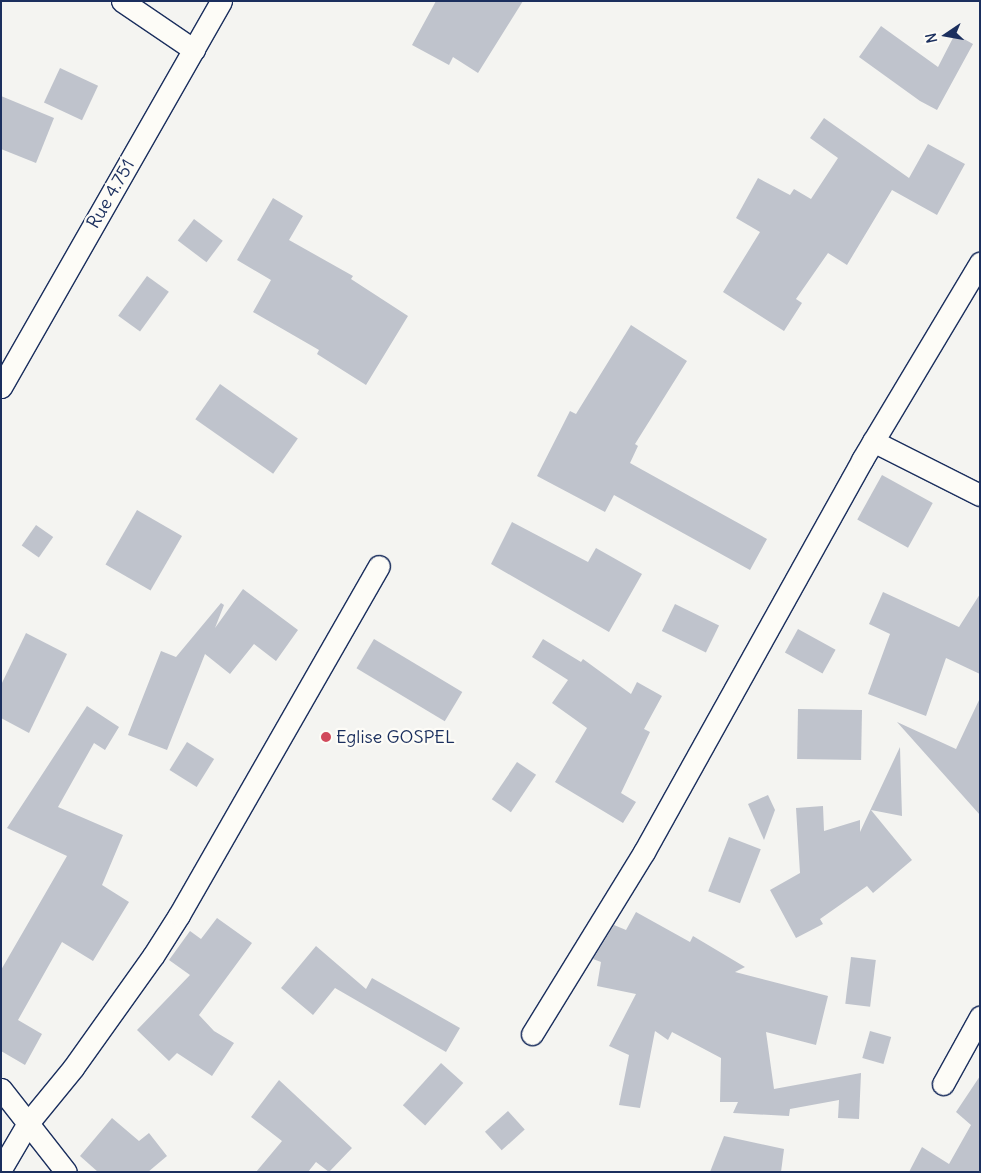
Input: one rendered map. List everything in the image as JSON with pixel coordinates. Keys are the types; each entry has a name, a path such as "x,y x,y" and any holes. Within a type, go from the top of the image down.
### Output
{"street":[{"path":"122,1 194,50"},
{"name":"Rue 4.751","path":"1,387 222,1"},
{"path":"532,1034 644,852 873,441 980,262"},
{"path":"873,441 980,496"},
{"path":"1,1169 28,1123 73,1068 153,956 179,915 379,566"},
{"path":"943,1084 980,1017"},
{"path":"1,1089 66,1172"}],"building":[{"path":"436,1 523,1 478,73 453,57 449,65 412,45"},
{"path":"881,26 938,67 955,34 973,44 937,110 920,101 859,57"},
{"path":"60,68 98,86 82,120 44,102"},
{"path":"1,96 54,118 36,163 1,149"},
{"path":"824,118 909,178 928,144 965,164 937,215 892,190 847,265 828,253 796,299 802,303 784,331 723,292 760,232 736,218 758,178 790,195 794,189 811,199 838,158 810,138"},
{"path":"273,198 303,216 289,240 353,276 351,279 408,316 366,385 317,354 319,350 253,312 271,280 237,260"},
{"path":"194,219 223,241 207,262 178,241"},
{"path":"147,276 169,292 140,332 118,316"},
{"path":"631,325 687,361 635,444 638,446 630,463 767,539 750,570 614,495 605,512 537,476 570,411 576,414"},
{"path":"220,384 298,438 273,474 195,419"},
{"path":"882,475 933,503 908,548 857,520"},
{"path":"137,510 182,536 151,591 106,565"},
{"path":"512,522 588,562 596,548 642,574 609,632 491,564"},
{"path":"36,525 53,537 39,558 22,545"},
{"path":"243,589 298,630 276,661 254,644 230,674 205,654 167,750 128,735 161,651 176,657 221,603 224,605 215,628"},
{"path":"883,592 959,627 980,594 980,674 946,658 926,716 868,694 890,634 869,624"},
{"path":"675,604 719,625 706,652 662,631"},
{"path":"798,629 836,650 823,673 785,653"},
{"path":"26,633 67,654 29,733 1,718 1,685"},
{"path":"374,639 462,692 445,721 356,668"},
{"path":"543,639 581,662 583,659 631,694 637,682 662,696 644,729 650,732 621,793 636,802 623,823 555,782 587,728 552,703 568,680 532,657"},
{"path":"980,698 980,815 897,722 956,749"},
{"path":"87,706 119,727 105,750 94,743 58,807 123,835 102,885 129,902 93,961 62,942 18,1020 42,1034 25,1065 1,1051 1,970 67,856 7,828"},
{"path":"798,709 862,710 861,760 797,759"},
{"path":"187,742 214,759 197,787 170,770"},
{"path":"900,747 902,816 871,810 912,860 873,893 867,886 820,919 823,924 796,938 770,890 800,873 796,808 823,806 824,831 860,820 860,832"},
{"path":"517,762 536,775 511,812 492,799"},
{"path":"768,795 775,810 764,840 748,804"},
{"path":"729,837 761,849 740,903 708,891"},
{"path":"636,912 690,942 693,936 745,967 735,972 828,996 816,1045 766,1032 774,1089 861,1073 859,1119 838,1118 839,1100 790,1109 789,1116 733,1113 738,1102 720,1102 721,1058 672,1032 668,1040 655,1031 640,1108 619,1105 629,1055 609,1046 636,994 597,986 601,962 593,959 614,925 626,930"},
{"path":"217,918 252,943 199,1015 214,1031 234,1043 212,1076 177,1053 169,1061 137,1030 190,975 169,960 190,931 201,939"},
{"path":"316,946 366,989 372,978 460,1028 446,1052 335,988 313,1015 281,988"},
{"path":"851,957 876,960 870,1007 845,1004"},
{"path":"870,1031 891,1037 883,1064 862,1058"},
{"path":"441,1063 463,1083 425,1125 403,1105"},
{"path":"980,1076 980,1172 909,1172 922,1147 949,1164 971,1125 956,1112"},
{"path":"279,1080 352,1148 329,1172 316,1162 308,1172 256,1172 282,1141 251,1117"},
{"path":"508,1111 525,1130 502,1150 485,1132"},
{"path":"112,1118 139,1141 149,1133 167,1156 148,1172 98,1172 80,1156"},
{"path":"724,1136 784,1149 781,1172 710,1172"}],"place":[{"name":"Eglise GOSPEL","path":"326,737"}]}
